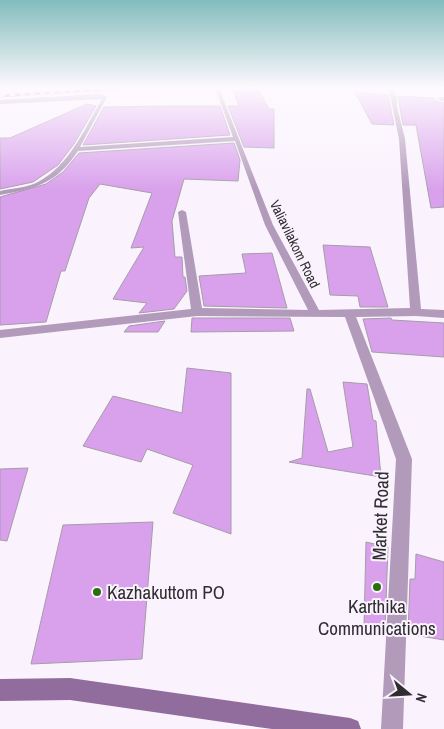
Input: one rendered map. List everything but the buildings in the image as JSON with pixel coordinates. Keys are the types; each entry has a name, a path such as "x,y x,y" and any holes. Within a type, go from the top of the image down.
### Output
{"main road":[{"path":"0,690 70,688 350,729"}],"street":[{"path":"0,193 42,183 60,170 76,149 91,122"},
{"name":"Valiavilakom Road","path":"231,122 269,225 316,314"},
{"path":"398,122 402,139 416,312"},
{"path":"76,149 238,139"},
{"path":"182,212 197,312"},
{"path":"0,334 197,312 349,314 416,312 444,314"},
{"name":"Market Road","path":"349,314 404,459 392,729"}],"place":[{"name":"Karthika Communications","path":"377,587"},
{"name":"Kazhakuttom PO","path":"97,592"}]}
